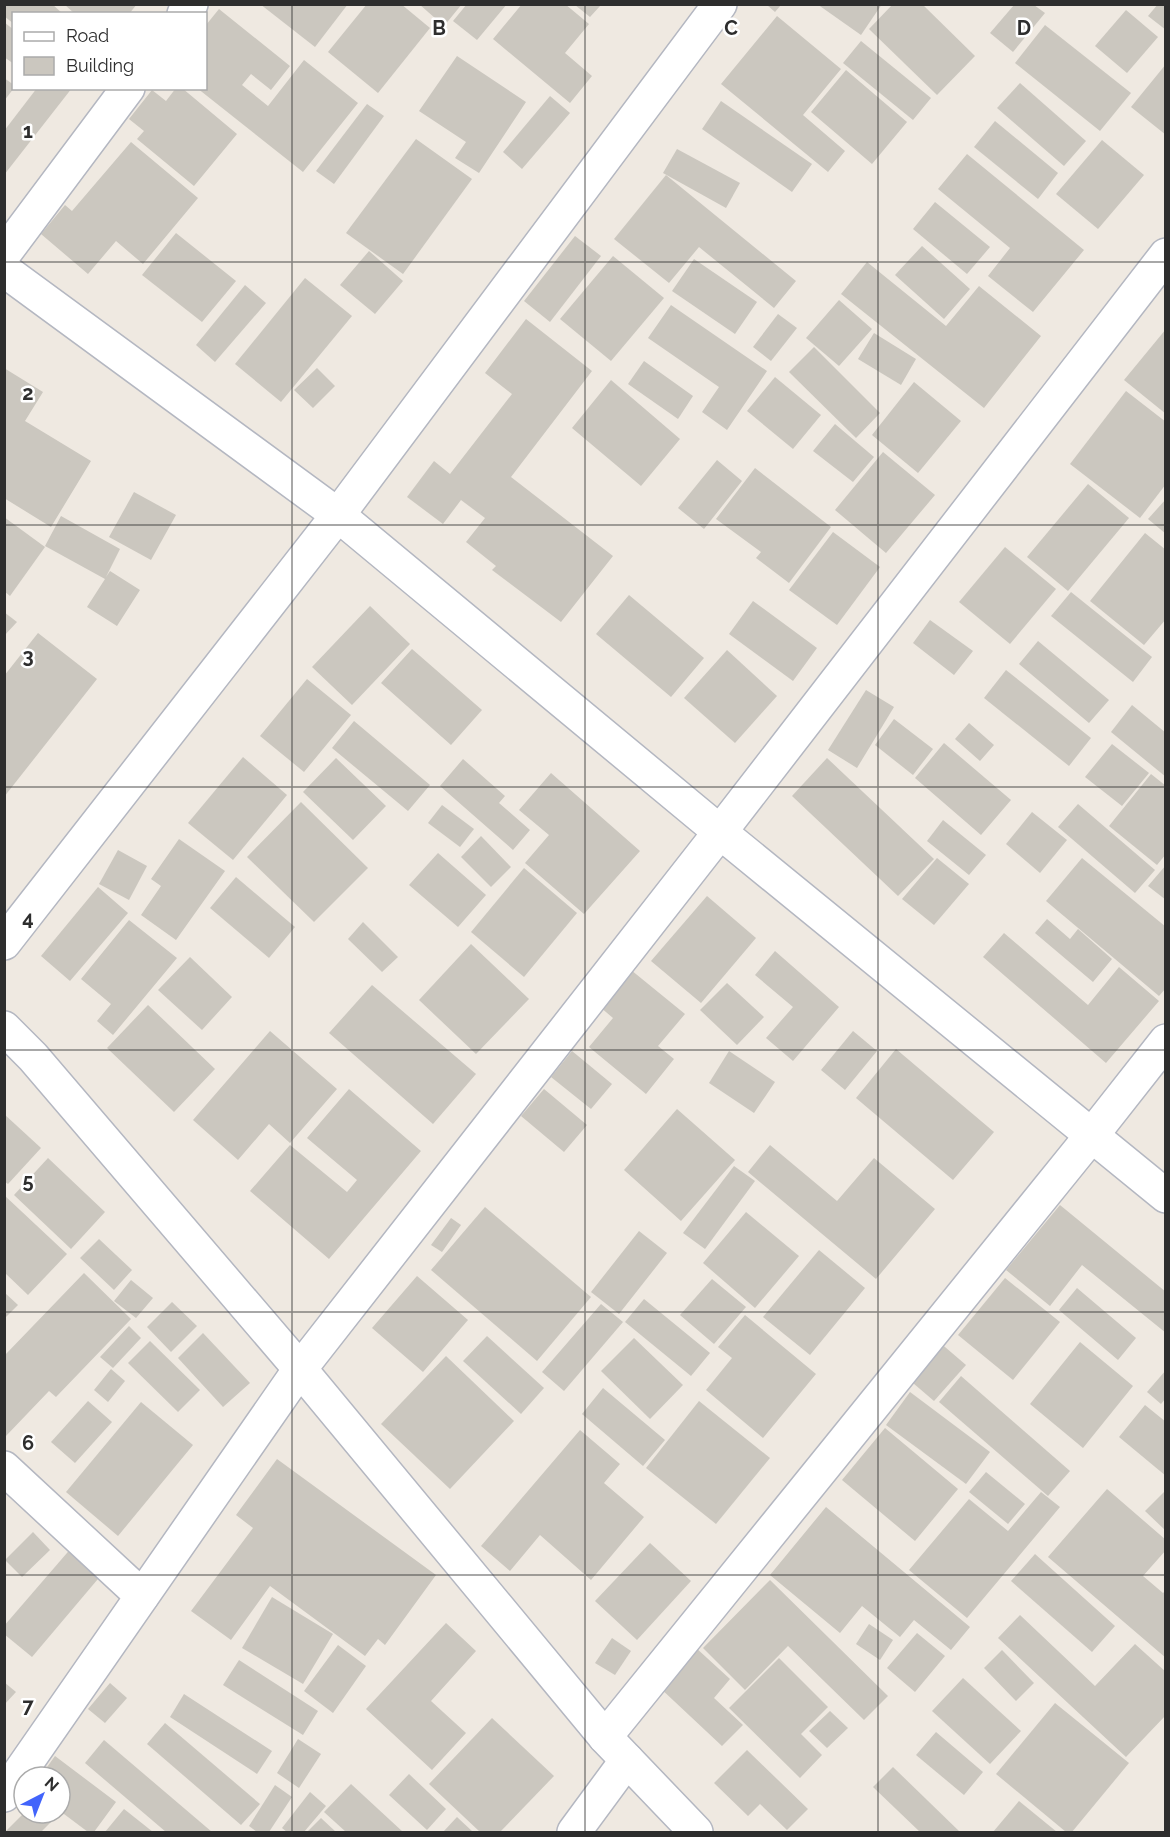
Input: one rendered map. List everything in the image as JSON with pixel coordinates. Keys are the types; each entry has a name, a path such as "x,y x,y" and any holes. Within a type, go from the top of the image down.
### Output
{"street":[{"path":"4,943 338,515 720,4"},
{"path":"4,254 127,90"},
{"path":"4,1795 300,1369 720,832 1166,255"},
{"path":"4,270 338,515 720,832 1166,1196"},
{"path":"4,1028 33,1057 300,1369 616,1749 696,1833"},
{"path":"574,1833 616,1749 1166,1041"},
{"path":"4,1468 142,1596"}],"building":[{"path":"4,4 52,4 61,12 12,12 12,22 4,16"},
{"path":"64,4 137,4 131,12 73,12"},
{"path":"260,4 348,4 315,47"},
{"path":"367,4 401,4 430,28 378,93 328,52"},
{"path":"419,4 462,4 444,26"},
{"path":"467,4 507,4 477,40 453,21"},
{"path":"522,4 565,4 589,24 565,53 592,76 570,103 493,39"},
{"path":"817,4 882,4 861,35"},
{"path":"893,4 922,4 975,56 937,95 869,29"},
{"path":"1158,4 1166,4 1166,30 1148,16"},
{"path":"575,5 601,5 590,17"},
{"path":"767,5 781,5 775,12"},
{"path":"1014,5 1034,5 1045,13 1013,52 990,33"},
{"path":"219,9 290,66 271,90 251,74 242,85 268,106 304,60 358,103 303,172 200,90 207,90 207,24"},
{"path":"1126,10 1158,37 1127,73 1095,46"},
{"path":"777,16 841,69 803,115 845,151 828,172 721,84"},
{"path":"4,22 12,28 12,63 4,57"},
{"path":"1045,25 1131,93 1100,131 1015,63"},
{"path":"861,41 931,98 913,120 843,63"},
{"path":"457,56 526,102 479,173 455,158 466,142 419,111"},
{"path":"1166,64 1166,135 1131,107"},
{"path":"846,70 907,122 872,164 811,112"},
{"path":"4,78 12,84 12,90 4,101"},
{"path":"1020,83 1086,141 1064,166 997,108"},
{"path":"35,90 70,90 4,175 4,131"},
{"path":"152,90 166,101 174,90 184,90 237,134 194,186 137,139 144,131 129,119"},
{"path":"550,96 570,113 522,169 503,152"},
{"path":"721,101 812,164 792,192 702,129"},
{"path":"367,104 384,116 334,184 316,171"},
{"path":"995,121 1058,173 1038,199 974,147"},
{"path":"416,139 472,179 403,274 346,233"},
{"path":"1102,140 1144,175 1098,229 1056,194"},
{"path":"131,142 198,198 143,264 116,241 88,274 41,234 65,205 72,211"},
{"path":"677,149 740,183 726,208 663,173"},
{"path":"967,154 1084,250 1033,312 988,276 1010,248 938,189"},
{"path":"666,175 796,281 774,308 699,247 669,283 614,239"},
{"path":"935,202 990,247 967,274 913,229"},
{"path":"176,233 236,281 202,322 142,275"},
{"path":"575,236 601,256 550,322 524,301"},
{"path":"922,246 970,289 944,319 895,275"},
{"path":"369,251 403,281 375,314 340,285"},
{"path":"613,256 664,298 611,361 560,319"},
{"path":"694,259 757,302 735,334 672,291"},
{"path":"867,262 946,326 979,286 1041,336 984,408 841,294"},
{"path":"305,278 352,316 281,402 235,364"},
{"path":"245,285 266,303 215,362 196,345"},
{"path":"839,300 872,329 839,366 806,338"},
{"path":"671,305 767,371 727,430 702,412 719,387 648,338"},
{"path":"778,314 797,328 771,361 753,347"},
{"path":"526,319 592,371 511,477 613,556 561,622 492,570 496,566 466,542 485,518 461,500 443,524 407,497 434,461 450,474 512,394 485,373"},
{"path":"1166,329 1166,414 1124,380"},
{"path":"874,333 916,359 901,385 858,359"},
{"path":"814,347 880,413 856,438 789,372"},
{"path":"644,361 693,396 678,419 628,384"},
{"path":"4,368 43,392 25,421 91,461 51,527 4,498"},
{"path":"317,368 335,386 313,408 294,390"},
{"path":"775,377 821,415 793,449 747,411"},
{"path":"611,380 680,439 641,486 572,428"},
{"path":"914,382 961,421 918,473 872,435"},
{"path":"1126,391 1166,422 1166,484 1140,518 1070,464"},
{"path":"835,424 874,457 853,482 813,451"},
{"path":"883,452 935,495 886,553 835,510"},
{"path":"717,460 742,481 704,529 678,508"},
{"path":"755,468 831,527 789,583 756,558 761,552 716,519"},
{"path":"1088,484 1129,518 1068,591 1027,557"},
{"path":"134,492 176,515 151,560 109,537"},
{"path":"1166,499 1166,534 1148,519"},
{"path":"61,516 120,549 106,577 110,571 140,590 117,626 87,607 105,579 45,546"},
{"path":"4,517 45,547 10,596 4,591"},
{"path":"833,532 880,567 837,625 789,590"},
{"path":"1145,533 1166,550 1166,619 1144,645 1090,601"},
{"path":"1005,547 1056,589 1010,644 959,602"},
{"path":"1071,592 1152,657 1133,682 1051,616"},
{"path":"629,595 704,658 671,697 596,634"},
{"path":"753,601 817,648 793,681 729,634"},
{"path":"370,606 410,644 352,705 312,667"},
{"path":"4,612 17,622 4,636"},
{"path":"930,620 973,651 954,675 913,643"},
{"path":"38,633 97,679 4,797 4,676"},
{"path":"1038,641 1109,700 1089,723 1019,664"},
{"path":"412,649 482,710 451,745 381,683"},
{"path":"727,650 777,696 735,743 684,698"},
{"path":"1006,670 1091,738 1069,766 984,698"},
{"path":"307,679 351,715 304,772 260,736"},
{"path":"866,690 894,707 857,768 828,750"},
{"path":"1132,705 1166,733 1166,777 1111,732"},
{"path":"894,719 933,749 913,775 875,745"},
{"path":"354,721 430,785 408,811 332,748"},
{"path":"969,723 994,745 980,761 955,739"},
{"path":"944,743 1011,800 981,835 915,778"},
{"path":"1112,744 1149,773 1122,806 1085,777"},
{"path":"243,757 287,795 233,860 188,823"},
{"path":"336,758 386,806 353,840 303,792"},
{"path":"827,758 934,859 898,896 792,796"},
{"path":"463,759 505,796 499,803 530,830 513,850 440,786"},
{"path":"551,773 640,851 584,914 525,863 549,835 519,810"},
{"path":"1151,774 1166,786 1166,854 1157,865 1109,826"},
{"path":"301,802 368,868 314,922 247,857"},
{"path":"1078,804 1155,870 1135,893 1058,827"},
{"path":"442,805 474,829 460,847 428,823"},
{"path":"1032,812 1067,840 1040,873 1006,844"},
{"path":"943,820 986,855 969,875 927,841"},
{"path":"481,836 511,867 491,887 461,857"},
{"path":"179,839 225,871 176,940 141,915 161,886 151,879"},
{"path":"118,850 147,866 129,900 99,884"},
{"path":"438,853 486,895 458,927 409,885"},
{"path":"937,858 969,884 934,925 902,899"},
{"path":"1082,858 1166,927 1166,988 1159,996 1046,901"},
{"path":"1166,865 1166,900 1148,886"},
{"path":"524,868 577,913 524,977 471,932"},
{"path":"236,877 295,927 269,958 210,908"},
{"path":"98,887 128,913 70,981 41,956"},
{"path":"707,896 756,938 701,1003 651,961"},
{"path":"1047,919 1070,939 1078,929 1112,959 1093,982 1035,933"},
{"path":"129,920 177,958 113,1035 97,1021 111,1004 81,979"},
{"path":"363,922 398,957 382,972 348,939"},
{"path":"1004,933 1088,1005 1119,967 1159,1001 1106,1063 983,957"},
{"path":"471,944 529,999 476,1054 419,1000"},
{"path":"775,951 839,1007 793,1061 766,1038 793,1007 755,975"},
{"path":"190,957 232,997 202,1030 158,990"},
{"path":"631,970 685,1014 658,1046 674,1059 646,1094 589,1047 613,1018 600,1007"},
{"path":"727,983 764,1017 737,1045 700,1010"},
{"path":"372,985 476,1074 433,1124 329,1033"},
{"path":"148,1005 215,1069 174,1112 107,1048"},
{"path":"270,1031 337,1089 290,1143 269,1124 238,1160 193,1120"},
{"path":"853,1031 877,1051 845,1090 821,1070"},
{"path":"896,1049 994,1132 953,1180 856,1098"},
{"path":"572,1051 612,1084 591,1109 551,1077"},
{"path":"729,1051 775,1082 754,1113 709,1083"},
{"path":"349,1089 421,1151 329,1259 250,1191 290,1145 347,1192 357,1180 307,1138"},
{"path":"544,1089 587,1125 564,1152 521,1116"},
{"path":"677,1109 735,1160 681,1221 624,1170"},
{"path":"4,1114 41,1148 8,1184 4,1181"},
{"path":"770,1145 837,1201 874,1158 935,1209 876,1279 748,1172"},
{"path":"48,1158 105,1212 71,1249 14,1195"},
{"path":"734,1166 755,1181 705,1249 683,1233"},
{"path":"4,1195 67,1254 28,1295 4,1272"},
{"path":"1060,1205 1166,1292 1166,1333 1082,1265 1050,1306 1006,1270"},
{"path":"485,1207 591,1297 537,1361 431,1270"},
{"path":"746,1212 799,1256 755,1308 703,1263"},
{"path":"451,1218 461,1225 442,1252 431,1245"},
{"path":"639,1231 667,1253 619,1314 591,1292"},
{"path":"99,1239 132,1270 114,1290 80,1258"},
{"path":"819,1250 865,1288 810,1355 763,1317"},
{"path":"84,1273 131,1319 56,1397 49,1391 5,1437 5,1355"},
{"path":"417,1276 468,1320 423,1372 372,1328"},
{"path":"1005,1278 1060,1322 1013,1380 958,1335"},
{"path":"712,1279 746,1307 714,1344 680,1315"},
{"path":"131,1280 153,1298 136,1318 114,1301"},
{"path":"1077,1288 1136,1338 1118,1360 1059,1310"},
{"path":"4,1292 18,1305 4,1319"},
{"path":"644,1299 710,1353 691,1376 625,1322"},
{"path":"172,1302 197,1326 171,1352 147,1327"},
{"path":"601,1304 623,1322 564,1391 542,1372"},
{"path":"745,1315 816,1374 763,1438 706,1390 732,1358 718,1347"},
{"path":"129,1326 141,1338 113,1368 100,1357"},
{"path":"203,1333 250,1383 223,1407 178,1358"},
{"path":"487,1336 544,1388 521,1414 463,1361"},
{"path":"634,1338 683,1385 650,1419 601,1371"},
{"path":"150,1341 200,1390 178,1412 128,1363"},
{"path":"938,1341 966,1365 934,1401 906,1377"},
{"path":"1080,1342 1133,1386 1083,1448 1030,1404"},
{"path":"446,1356 514,1421 450,1489 381,1424"},
{"path":"111,1369 125,1381 108,1402 94,1390"},
{"path":"1166,1370 1166,1398 1161,1404 1147,1392"},
{"path":"961,1376 1070,1471 1048,1496 939,1402"},
{"path":"603,1388 665,1440 643,1466 582,1414"},
{"path":"910,1392 990,1452 966,1484 886,1425"},
{"path":"88,1401 112,1422 75,1463 51,1442"},
{"path":"699,1401 770,1458 716,1524 646,1468"},
{"path":"141,1402 193,1445 118,1536 66,1492"},
{"path":"1145,1405 1166,1422 1166,1476 1119,1437"},
{"path":"885,1428 958,1489 915,1541 842,1480"},
{"path":"580,1430 620,1464 604,1483 644,1517 591,1580 540,1535 510,1571 481,1546"},
{"path":"277,1459 436,1575 385,1645 378,1639 365,1656 270,1586 231,1640 191,1611 253,1528 236,1515"},
{"path":"986,1472 1025,1504 1008,1524 969,1492"},
{"path":"1107,1489 1166,1540 1166,1550 1143,1576 1163,1593 1166,1590 1166,1658 1048,1557"},
{"path":"1166,1490 1166,1531 1145,1511"},
{"path":"1041,1492 1060,1507 967,1618 909,1570 969,1499 1008,1531"},
{"path":"826,1507 970,1627 951,1650 914,1620 900,1637 862,1606 840,1633 770,1575"},
{"path":"33,1532 50,1550 22,1577 5,1560"},
{"path":"650,1543 691,1581 637,1640 595,1601"},
{"path":"73,1546 103,1573 32,1657 4,1634 4,1626"},
{"path":"1035,1554 1115,1626 1092,1652 1011,1581"},
{"path":"770,1580 888,1696 864,1720 788,1646 745,1690 703,1648"},
{"path":"272,1597 333,1634 303,1684 242,1648"},
{"path":"1020,1615 1095,1686 1135,1644 1166,1672 1166,1715 1126,1757 998,1638"},
{"path":"446,1623 476,1651 431,1701 466,1733 432,1770 366,1709"},
{"path":"869,1624 893,1640 880,1660 856,1644"},
{"path":"917,1633 945,1656 915,1692 887,1668"},
{"path":"612,1638 631,1651 615,1675 595,1663"},
{"path":"338,1645 366,1666 333,1713 304,1691"},
{"path":"695,1647 730,1679 714,1698 743,1725 722,1746 658,1686"},
{"path":"1002,1650 1034,1683 1016,1701 984,1668"},
{"path":"779,1658 828,1707 801,1734 822,1755 800,1778 729,1708"},
{"path":"239,1660 318,1711 303,1735 223,1685"},
{"path":"963,1678 1021,1731 990,1764 932,1711"},
{"path":"4,1682 16,1692 4,1705"},
{"path":"110,1683 127,1698 105,1723 88,1709"},
{"path":"184,1694 272,1751 257,1774 170,1717"},
{"path":"1055,1703 1129,1763 1072,1832 1066,1832 996,1774"},
{"path":"830,1711 848,1728 827,1748 809,1731"},
{"path":"492,1718 554,1776 500,1832 480,1832 429,1784"},
{"path":"165,1723 260,1804 241,1825 147,1744"},
{"path":"936,1732 983,1772 964,1795 916,1755"},
{"path":"298,1739 321,1754 299,1788 277,1773"},
{"path":"104,1740 212,1832 166,1832 85,1763"},
{"path":"747,1750 808,1809 787,1830 760,1804 748,1816 714,1783"},
{"path":"55,1756 67,1765 49,1765"},
{"path":"893,1767 960,1832 920,1832 873,1787"},
{"path":"72,1769 116,1802 94,1832 88,1832 72,1820"},
{"path":"409,1774 446,1809 427,1830 389,1795"},
{"path":"351,1784 403,1832 346,1832 324,1812"},
{"path":"275,1785 292,1797 269,1832 257,1832 249,1826"},
{"path":"310,1792 326,1806 304,1832 287,1832 282,1828"},
{"path":"1019,1801 1057,1832 993,1832"},
{"path":"124,1809 153,1832 105,1832"},
{"path":"457,1817 473,1832 443,1832"},
{"path":"321,1818 336,1832 307,1832"},
{"path":"12,1825 48,1825 41,1832 5,1832"}]}
